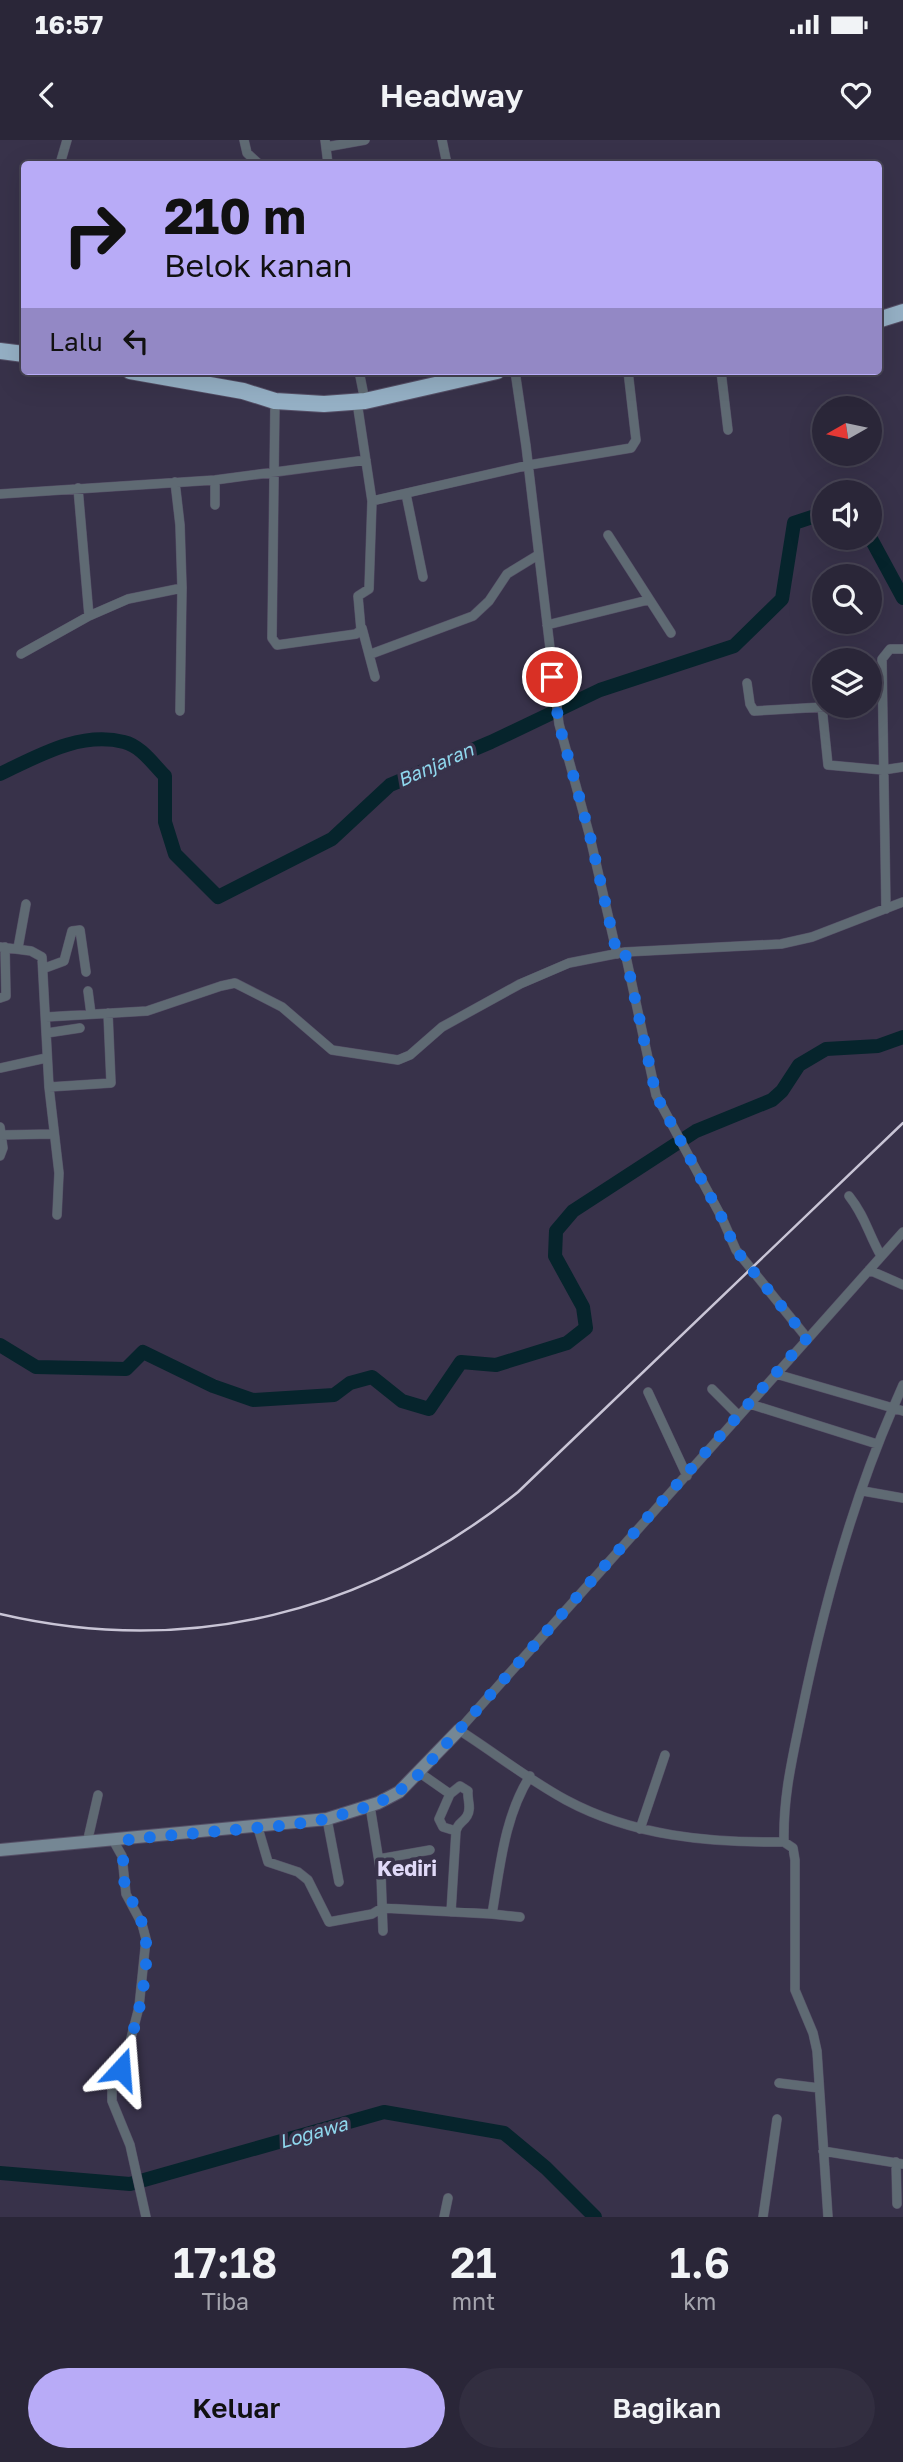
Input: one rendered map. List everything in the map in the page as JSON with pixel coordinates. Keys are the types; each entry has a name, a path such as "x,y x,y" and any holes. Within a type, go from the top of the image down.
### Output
{"highway":[{"path":"882,319 903,312"},
{"path":"0,351 21,354"},
{"path":"153,375 243,391 275,401 324,404 361,401 456,375"}],"street":[{"path":"62,161 67,140"},
{"path":"244,140 247,153 256,161"},
{"path":"325,144 365,140"},
{"path":"442,140 446,161"},
{"path":"359,375 372,500 369,589 358,596 362,628 376,677"},
{"path":"516,375 559,724 621,953 654,1088 743,1261 807,1338"},
{"path":"372,500 528,465 633,446 636,440 628,375"},
{"path":"722,375 728,430"},
{"path":"275,401 274,643 280,645 356,634 362,628"},
{"path":"0,494 215,480 366,460"},
{"path":"215,480 215,505"},
{"path":"175,482 180,525 182,588 180,711"},
{"path":"78,488 89,616"},
{"path":"406,494 423,578"},
{"path":"608,535 671,634"},
{"path":"371,654 473,616 489,601 507,574 538,555"},
{"path":"21,654 109,605 182,588"},
{"path":"547,625 648,600"},
{"path":"882,687 884,654 890,649 903,649"},
{"path":"747,683 750,704 754,711 812,708"},
{"path":"823,718 828,765 883,770 903,768"},
{"path":"881,718 886,909"},
{"path":"46,1017 147,1012 221,986 235,984 282,1007 332,1050 398,1060 410,1055 442,1027 520,984 569,963 621,953 781,944 812,936 903,902"},
{"path":"18,948 26,904"},
{"path":"45,968 64,961 72,931 80,930 86,972"},
{"path":"0,998 6,996 7,985 3,947 18,948 42,957 45,968 46,1058 59,1172 57,1215"},
{"path":"88,991 91,1014"},
{"path":"49,1087 111,1083 108,1013"},
{"path":"47,1033 80,1028"},
{"path":"0,1069 46,1058"},
{"path":"0,1156 3,1148 1,1132 53,1134"},
{"path":"849,1196 865,1217 866,1229 881,1256"},
{"path":"0,1850 258,1828 327,1819 370,1806 394,1795 420,1773 459,1730 903,1232"},
{"path":"869,1270 903,1285"},
{"path":"776,1374 903,1411"},
{"path":"784,1842 783,1806 814,1655 877,1444 903,1385"},
{"path":"712,1389 739,1416"},
{"path":"648,1392 687,1476"},
{"path":"750,1404 877,1444"},
{"path":"863,1491 903,1498"},
{"path":"459,1730 579,1806 640,1829 705,1839 784,1842 793,1848 795,1990 813,2033 828,2217"},
{"path":"640,1829 665,1755"},
{"path":"420,1773 450,1794"},
{"path":"492,1914 505,1836 520,1792 530,1776"},
{"path":"451,1912 456,1831 458,1824 467,1817 470,1806 468,1791 460,1786 450,1794 442,1807 440,1824 456,1831"},
{"path":"87,1843 98,1795"},
{"path":"370,1806 379,1859 383,1931"},
{"path":"327,1819 340,1882"},
{"path":"258,1828 268,1862 298,1872 308,1880 330,1922 372,1914 382,1909 520,1917"},
{"path":"122,1856 129,1839"},
{"path":"113,1840 122,1856 126,1894 142,1924 146,1946 139,2007 129,2046 112,2090 116,2113 130,2145 144,2212"},
{"path":"379,1859 430,1850"},
{"path":"779,2083 819,2088"},
{"path":"763,2217 777,2119"},
{"path":"823,2151 900,2163 897,2204"},
{"path":"444,2217 448,2197"}],"waterway":[{"name":"Banjaran","path":"0,774 44,753 75,743 108,739 136,747 165,776 165,822 175,854 218,897 332,839 390,785 491,742 600,690 734,646 782,599 794,523 812,517"},
{"name":"Banjaran","path":"877,550 903,598"},
{"path":"0,1345 36,1367 126,1369 143,1352 213,1386 253,1400 334,1395 350,1383 372,1377 402,1401 429,1409 461,1362 496,1365 567,1343 586,1328 583,1307 555,1256 556,1231 573,1211 696,1131 772,1100 782,1091 799,1065 826,1049 878,1046 903,1037"},
{"name":"Logawa","path":"0,2173 130,2184 384,2112 504,2133 546,2168 595,2217"}],"railway":[{"path":"0,1614 70,1626 139,1631 207,1627 273,1615 338,1595 400,1568 460,1534 518,1492 903,1123"}],"district":[{"name":"Kediri","path":"407,1868"}],"route":[{"path":"121,2069 139,2007 146,1953 142,1924 126,1894 122,1856 129,1839 150,1835 290,1825 327,1819 378,1803 400,1792 459,1730 652,1511 687,1476 807,1338 736,1250 722,1218 656,1095 625,953 617,954 590,836 559,724 552,677"}]}
